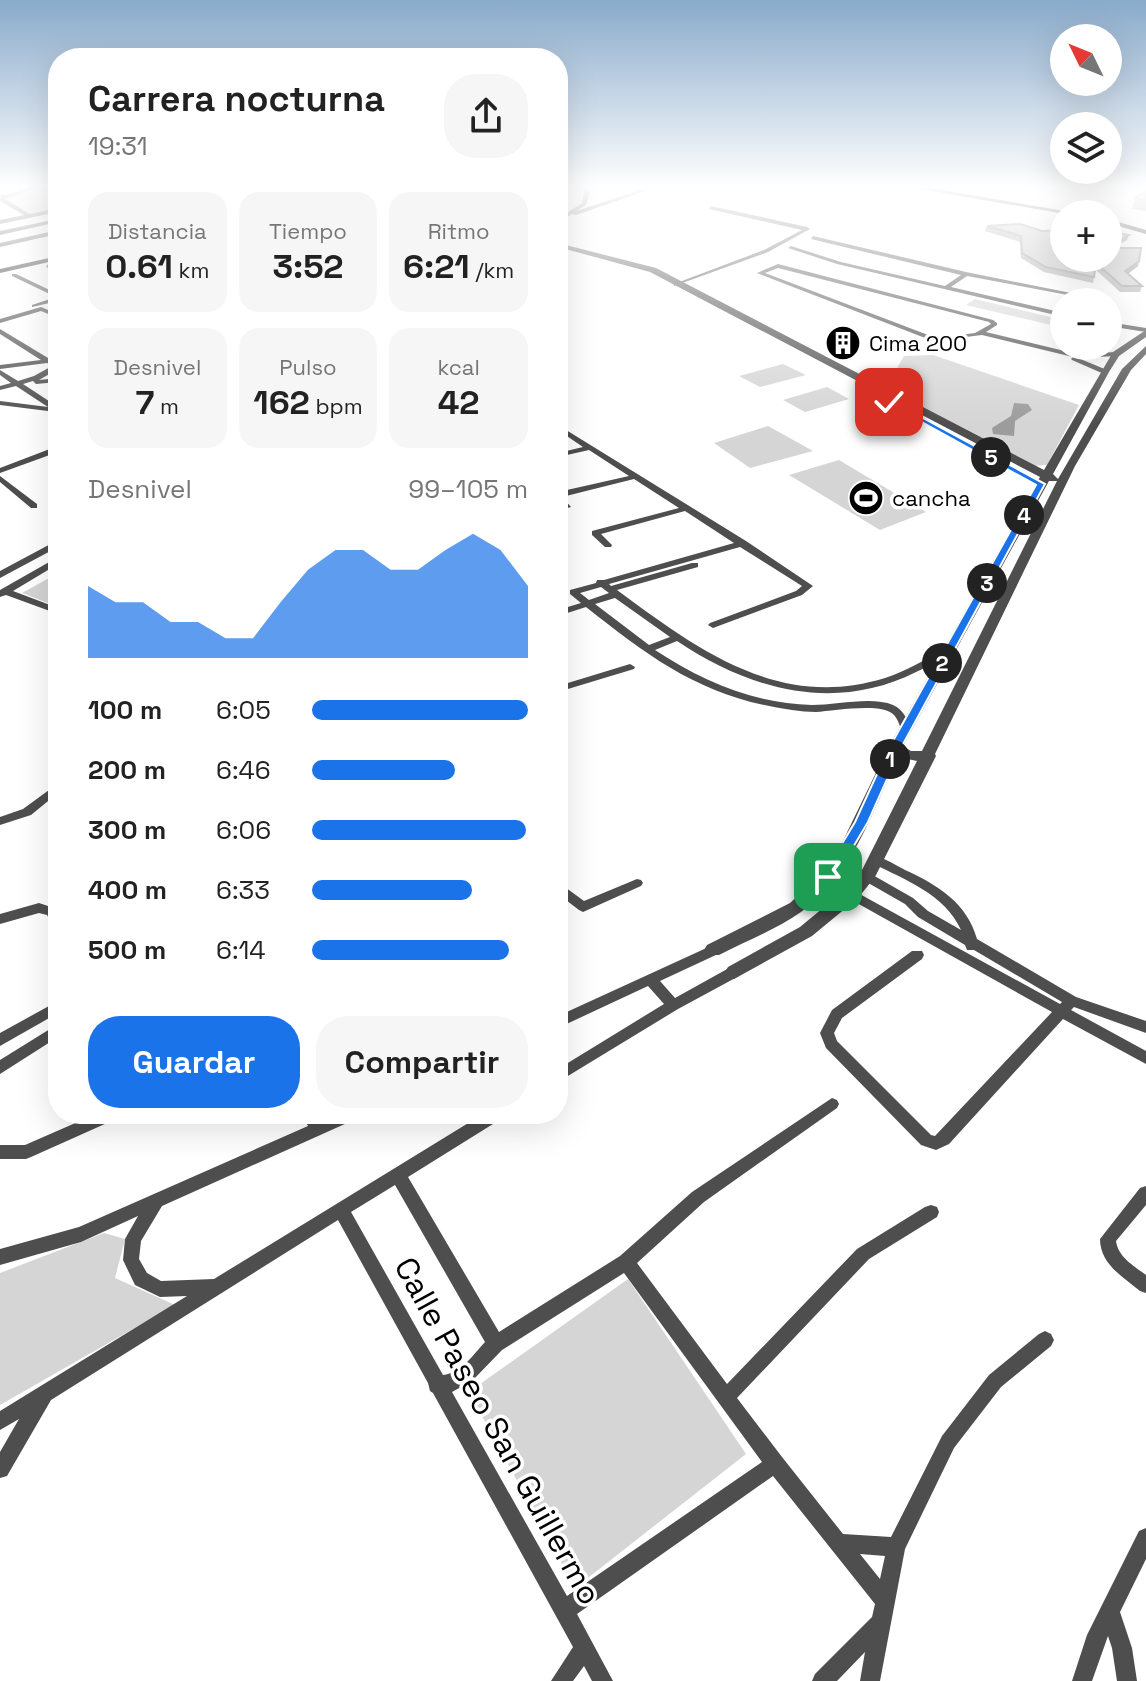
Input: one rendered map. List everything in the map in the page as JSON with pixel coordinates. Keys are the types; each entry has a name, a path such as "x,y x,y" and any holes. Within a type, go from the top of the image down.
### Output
{"street":[{"path":"627,266 808,356 830,363 923,416"},
{"path":"643,266 764,334"},
{"path":"676,285 725,266"},
{"path":"779,266 760,272 935,340 979,334 1050,350"},
{"path":"783,266 995,324 979,334"},
{"path":"854,266 1050,312"},
{"path":"934,266 1050,290"},
{"path":"5,271 48,293"},
{"path":"946,288 966,274"},
{"path":"867,297 877,293"},
{"path":"0,318 48,301"},
{"path":"847,306 857,302"},
{"path":"0,318 41,309 48,312"},
{"path":"1122,330 1144,338"},
{"path":"0,331 48,361"},
{"path":"979,334 1074,359 1104,372"},
{"path":"1122,351 1144,338"},
{"path":"568,1070 673,1005 796,939 835,914 867,877 1070,466 1144,338"},
{"path":"808,356 819,365 1060,488"},
{"path":"0,370 34,360 48,363"},
{"path":"568,1018 652,981 775,919 805,900 828,877 861,822 895,748 1112,360"},
{"path":"819,365 830,363"},
{"path":"0,370 48,404"},
{"path":"0,388 48,373"},
{"path":"18,383 48,381"},
{"path":"0,403 48,410"},
{"path":"568,433 806,582 806,589 713,625"},
{"path":"0,464 48,446"},
{"path":"568,453 591,447"},
{"path":"0,471 48,453"},
{"path":"568,493 637,476"},
{"path":"0,478 34,506"},
{"path":"608,545 595,533 687,508"},
{"path":"747,546 600,582 573,592 674,668 720,692 775,705 889,707 899,713 906,729"},
{"path":"568,618 593,607 613,592 747,546"},
{"path":"0,575 48,549"},
{"path":"2,593 48,566"},
{"path":"41,570 48,572"},
{"path":"600,582 700,655 760,682 807,691 836,691 884,682 949,651"},
{"path":"2,593 48,608"},
{"path":"568,611 593,607"},
{"path":"648,649 677,638"},
{"path":"674,668 700,655"},
{"path":"568,686 630,667"},
{"path":"895,748 908,756 929,756"},
{"path":"0,821 27,812 48,795"},
{"path":"876,860 954,903 972,942 973,963"},
{"path":"867,877 1071,1001 1146,1027"},
{"path":"568,895 583,907 637,883"},
{"path":"852,895 1146,1058"},
{"path":"0,919 39,908 48,911"},
{"path":"775,919 796,939"},
{"path":"720,947 741,968"},
{"path":"917,955 837,1014 827,1033 831,1044 926,1140 936,1143 944,1139 1071,1001"},
{"path":"652,981 673,1005"},
{"path":"0,1040 48,1012"},
{"path":"0,1068 48,1037"},
{"name":"Calle Paseo San Guillermo","path":"398,1175 496,1344 626,1262 698,1197 832,1104"},
{"path":"0,1152 26,1152 89,1124"},
{"path":"315,1124 318,1129"},
{"path":"0,1257 81,1234 329,1124"},
{"path":"0,1421 480,1124"},
{"path":"1146,1193 1108,1239 1107,1245 1110,1254 1146,1285"},
{"path":"156,1201 133,1239 131,1260 141,1279 160,1289 214,1287"},
{"name":"Calle Paseo San Guillermo","path":"341,1210 603,1681"},
{"path":"727,1396 863,1254 931,1212"},
{"path":"626,1262 775,1464 884,1600"},
{"path":"870,1681 896,1547 948,1442 995,1381 1045,1340"},
{"path":"436,1385 452,1383 466,1375 496,1344"},
{"path":"0,1469 45,1393"},
{"path":"563,1611 775,1464"},
{"path":"1082,1681 1109,1610 1146,1538"},
{"path":"838,1543 896,1547"},
{"path":"1109,1610 1122,1648 1127,1681"},
{"path":"822,1681 880,1623"},
{"path":"561,1681 584,1648"}],"shaded area":[{"path":"975,299 1050,317 1050,325 966,305"},
{"path":"933,355 1079,405 1047,465 1033,466 874,383 897,368 904,356"},
{"path":"783,364 806,375 760,387 739,376"},
{"path":"827,387 849,399 805,412 783,400"},
{"path":"1014,403 1028,404 1032,410 1015,421 1014,436 993,434 992,428 1011,416"},
{"path":"768,426 813,451 750,468 714,443"},
{"name":"cancha","path":"839,460 926,512 880,530 789,475"},
{"path":"48,579 48,603 22,593"},
{"path":"104,1233 125,1239 115,1278 175,1305 0,1405 0,1273"},
{"path":"628,1279 746,1454 575,1588 469,1392"}],"building":[{"path":"1122,266 1131,266 1125,271 1142,286 1122,286 1106,272 1122,272"},
{"path":"1070,272 1095,272 1094,277"}],"place":[{"name":"Cima 200","path":"843,343"},
{"name":"cancha","path":"866,498"}],"route":[{"path":"828,877 844,855 895,748 1041,484 889,402"}]}
